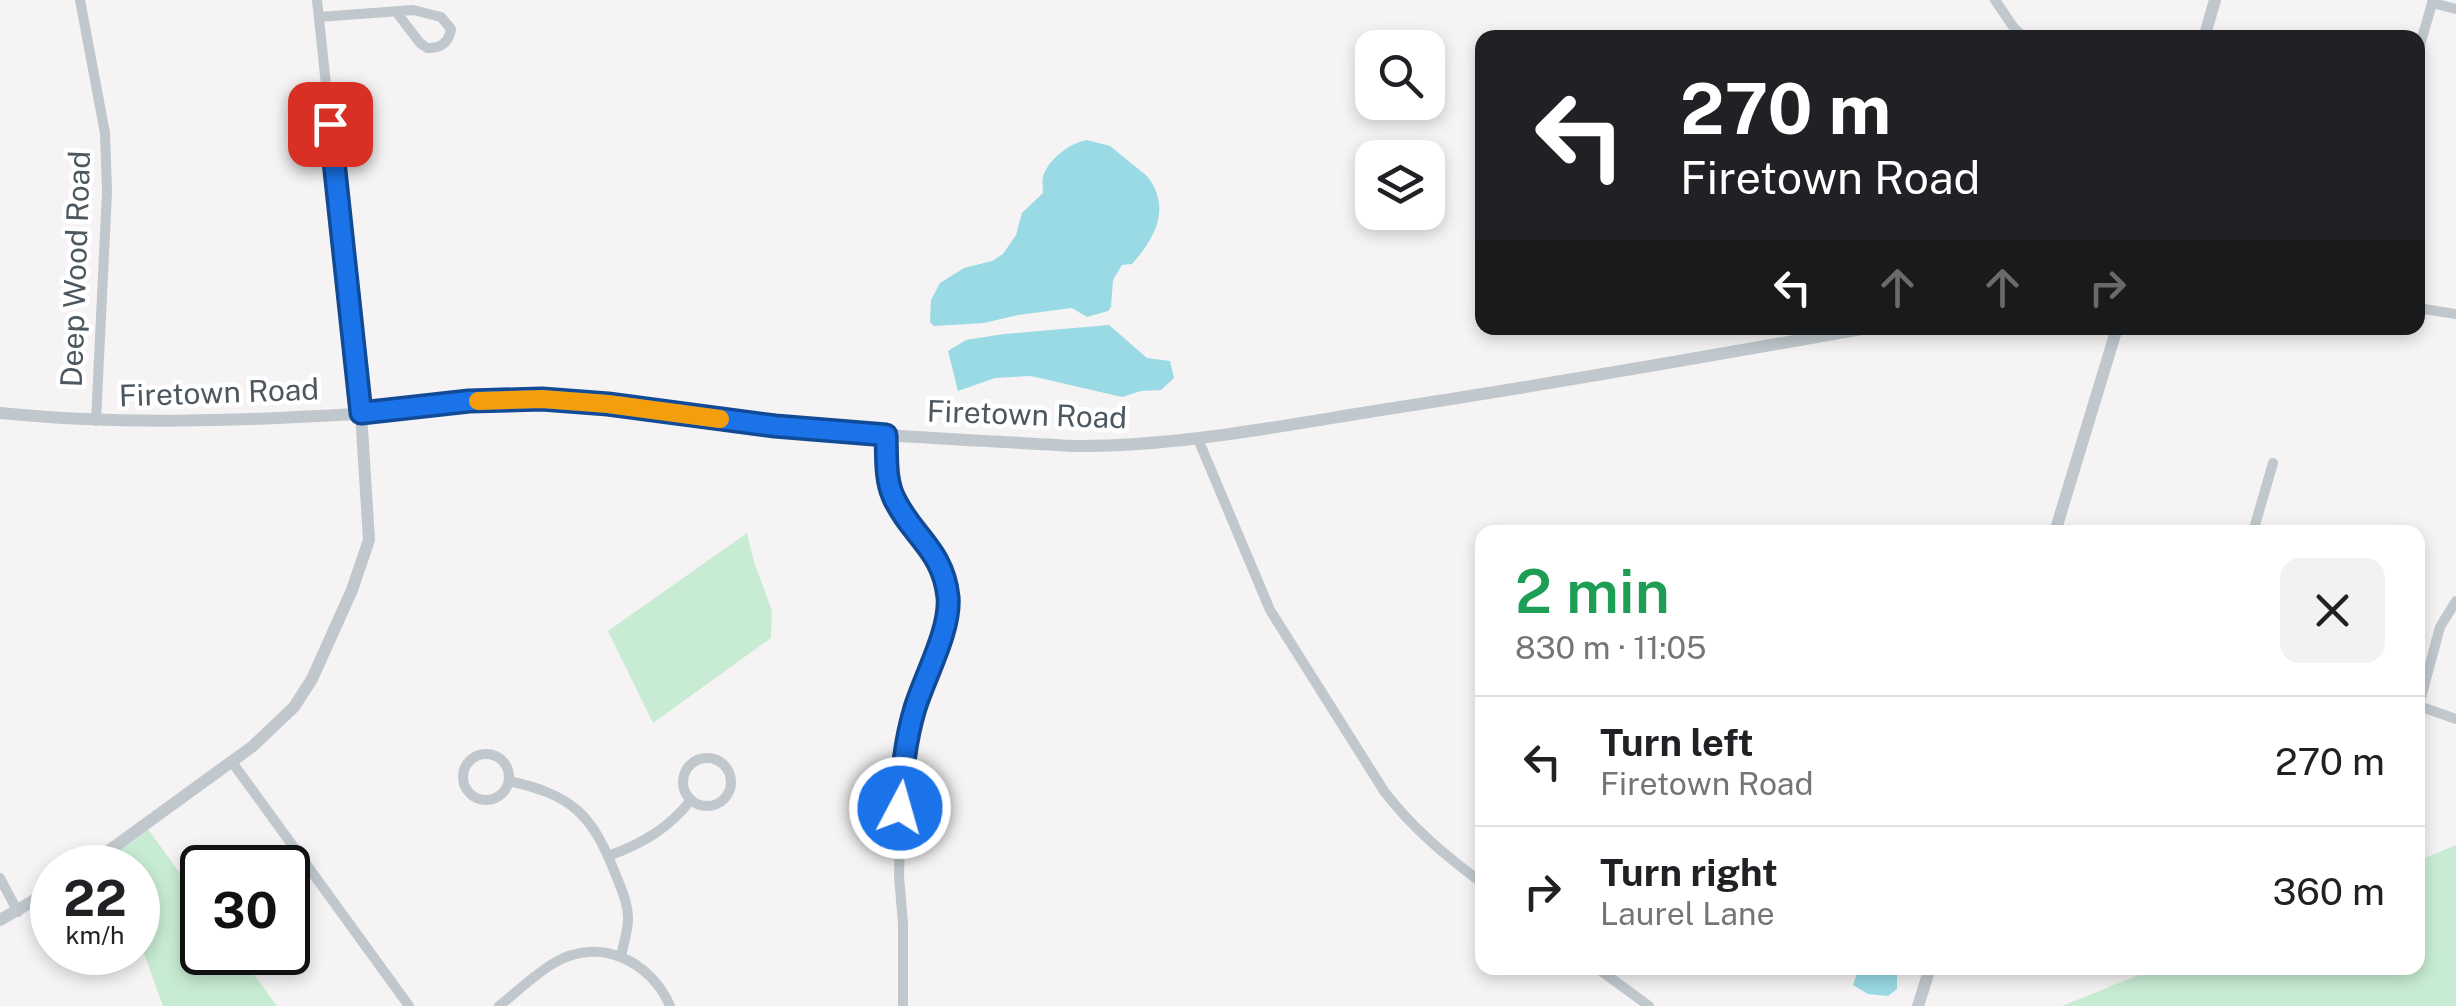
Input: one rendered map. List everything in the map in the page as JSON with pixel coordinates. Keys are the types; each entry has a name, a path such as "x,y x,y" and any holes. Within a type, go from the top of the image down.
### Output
{"street":[{"name":"Deep Wood Road","path":"80,0 104,132 107,192 96,421"},
{"path":"117,845 232,762 294,706 312,678 370,540 361,413 317,0"},
{"path":"1995,0 2016,30"},
{"path":"2206,30 2215,0"},
{"path":"2425,30 2433,2 2456,9"},
{"path":"319,17 413,10 436,15 451,29 450,35 439,47 427,48 396,13"},
{"path":"2425,309 2456,314"},
{"name":"Firetown Road","path":"0,413 96,421 262,419 469,401 542,399 775,426 1114,446 1198,439 1628,372 1829,335"},
{"path":"2057,525 2116,335"},
{"path":"886,435 889,484 902,512 936,556 946,584 948,613 914,714 902,773 899,876 903,1006"},
{"path":"1198,439 1270,610 1384,792 1421,834 1475,877"},
{"path":"2255,525 2273,462"},
{"path":"2425,683 2440,628 2456,601"},
{"path":"2425,710 2456,719"},
{"path":"490,753 503,760 509,781 501,795 486,800 471,795 462,781 462,773 473,757 490,753"},
{"path":"706,758 722,763 731,783 726,797 705,806 692,800 684,786 691,764 706,758"},
{"path":"232,762 409,1006"},
{"path":"509,781 560,796 592,825 626,903 628,921 621,958"},
{"path":"608,856 665,828 692,800"},
{"path":"0,878 18,912"},
{"path":"0,920 30,904"},
{"path":"499,1006 554,963 586,952 604,952 638,964 652,976 670,1006"},
{"path":"1607,975 1649,1006"},
{"path":"1918,1006 1928,975"}],"green space":[{"path":"747,533 772,611 771,638 653,723 608,631"},
{"path":"148,829 160,845 125,845"},
{"path":"2456,845 2456,1006 2062,1006 2139,975 2425,975 2425,858"},
{"path":"160,846 180,873 180,975 254,975 277,1006 163,1006 152,975 160,975"}],"water":[{"path":"1087,140 1110,146 1147,176 1158,200 1158,222 1148,244 1132,264 1122,265 1113,280 1108,311 1087,317 1072,308 984,323 934,326 930,322 931,300 940,283 964,268 1003,254 1016,235 1022,213 1043,193 1043,177 1050,164 1067,148"},
{"path":"1109,325 1147,358 1170,361 1174,378 1161,390 1122,397 1031,376 995,378 958,391 948,351 966,340"},
{"path":"1857,975 1897,975 1897,989 1888,996 1868,994 1853,985"}],"slow traffic":[{"path":"478,401 542,399 720,419"}],"route":[{"path":"330,124 361,413 469,401 542,399 886,435 887,470 893,495 936,556 948,596 945,625 907,740 900,808"}]}
